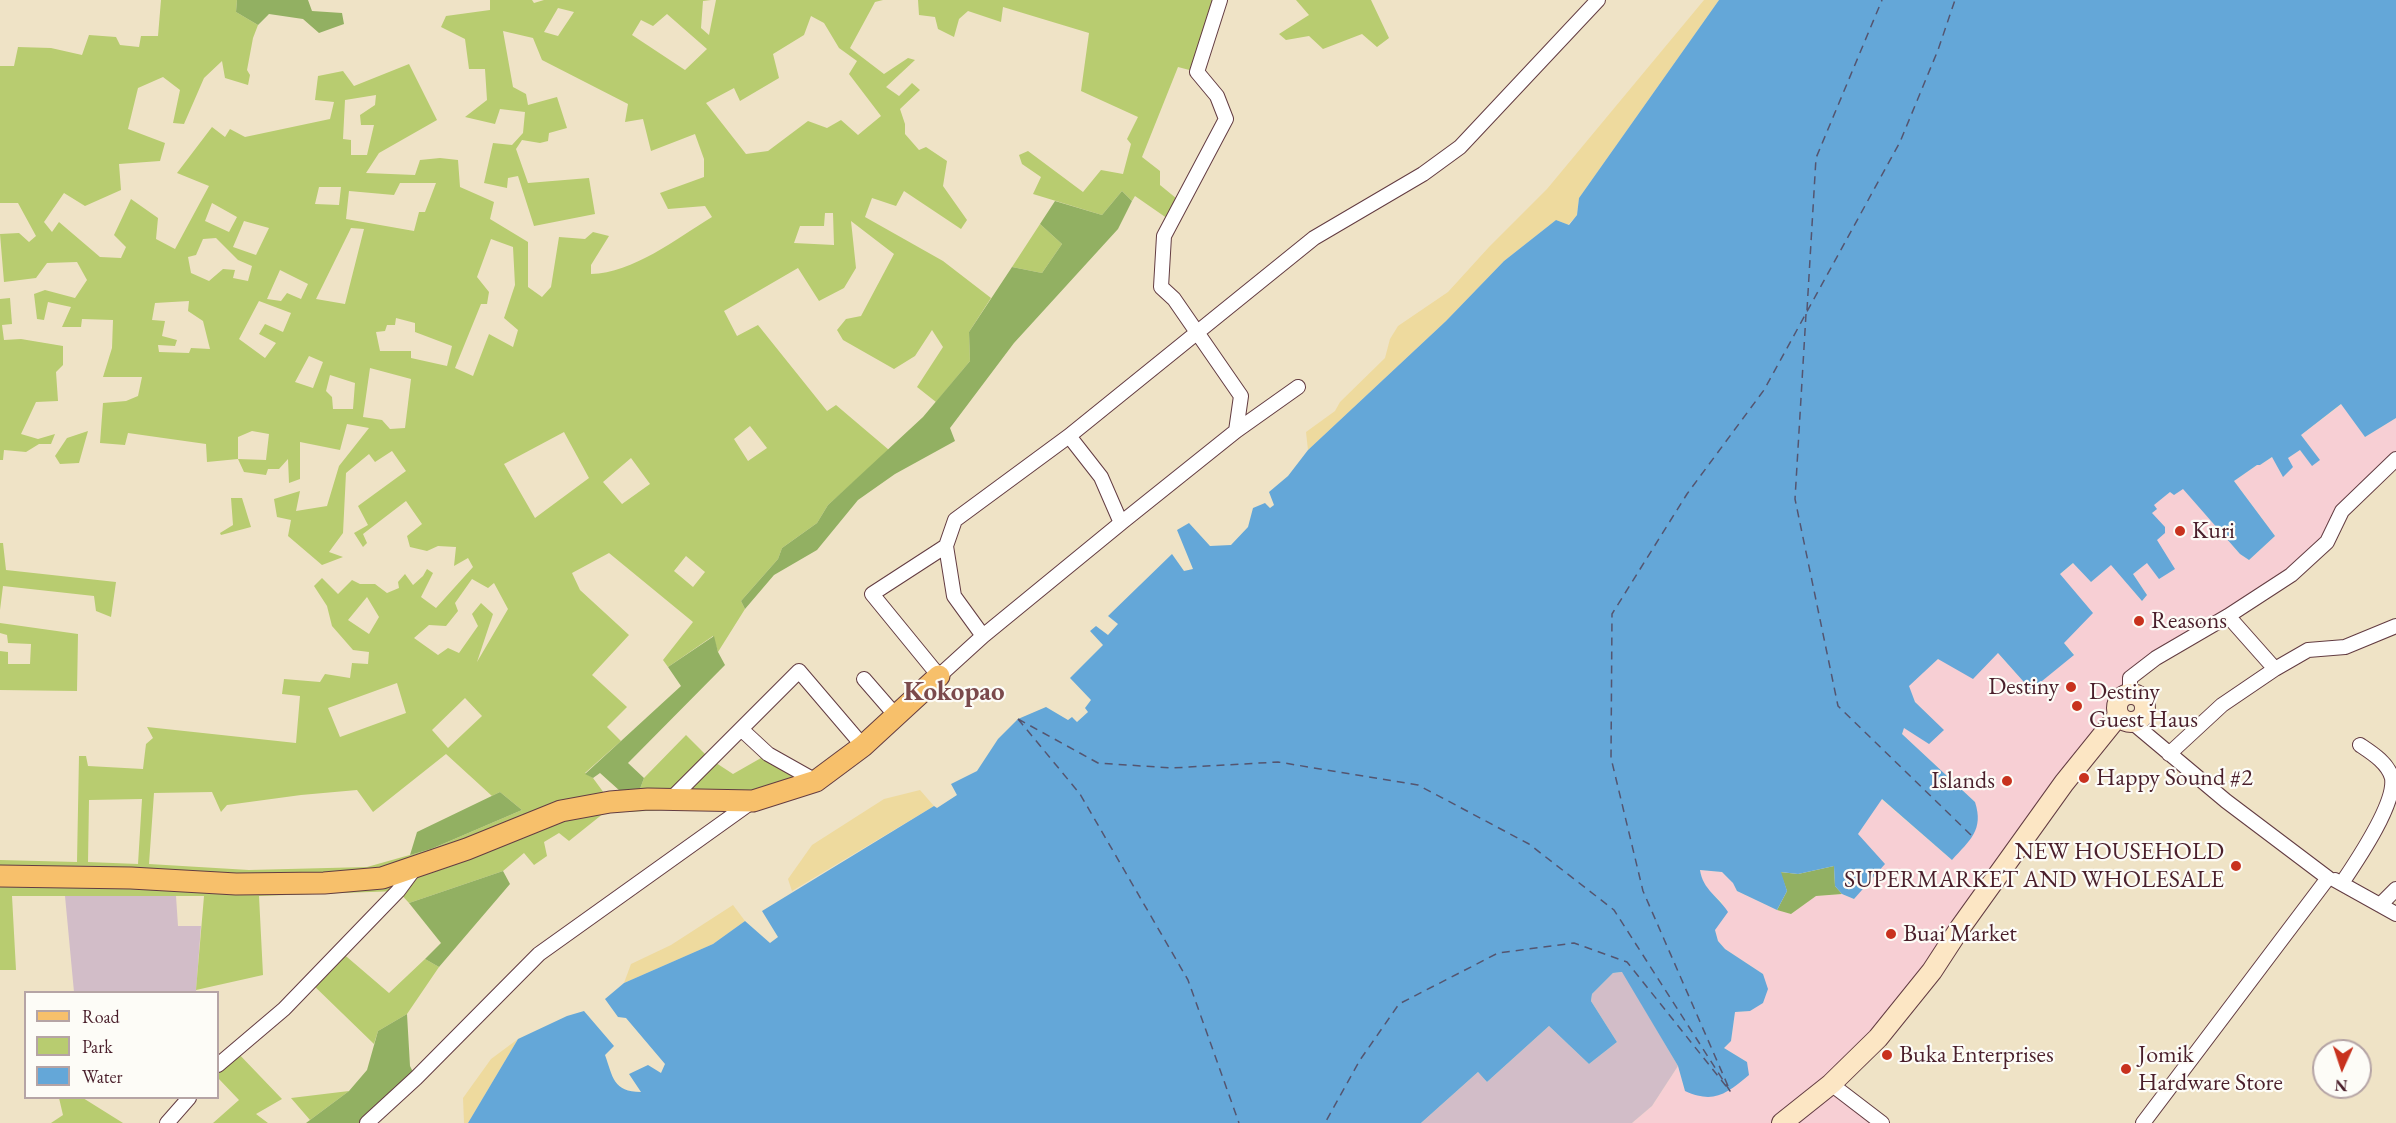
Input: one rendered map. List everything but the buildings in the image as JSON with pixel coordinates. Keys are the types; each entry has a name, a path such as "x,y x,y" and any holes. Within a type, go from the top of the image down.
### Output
{"main road":[{"path":"0,876 131,878 236,884 324,883 382,878 415,868 561,811 610,802 753,801 816,781 897,717 939,676"},
{"path":"1782,1123 1831,1084 1878,1038 1932,971 2064,783 2126,720 2143,716 2145,704 2136,695 2130,694"}],"street":[{"path":"1220,0 1197,72 1218,96 1226,119 1164,236 1161,287 1174,299 1241,396 1236,430"},
{"path":"983,636 954,596 946,546 955,520 1069,435 1314,238 1423,174 1460,147 1598,0"},
{"path":"946,546 872,594 939,676 983,636 1236,430 1298,387"},
{"path":"1069,435 1101,477 1122,523"},
{"path":"2130,694 2130,678 2139,671 2156,658 2228,616 2290,574 2327,542 2342,512 2396,459"},
{"path":"2228,616 2275,669"},
{"path":"2169,754 2222,705 2308,650 2344,647 2396,626"},
{"path":"670,800 799,671 863,746"},
{"path":"864,679 897,717"},
{"path":"2126,720 2226,801 2335,880 2396,914"},
{"path":"741,729 768,754 816,781"},
{"path":"2143,1123 2335,880 2371,842 2389,802 2393,785 2392,776 2378,757 2360,745"},
{"path":"367,1123 416,1078 539,954 753,801"},
{"path":"219,1064 284,1009 398,891 415,868"},
{"path":"2380,905 2396,889"},
{"path":"1831,1084 1882,1123"},
{"path":"167,1123 188,1099"}],"shaded area":[{"path":"2342,404 2365,437 2396,418 2396,459 2342,511 2327,542 2291,575 2156,658 2119,700 2117,712 1960,928 1832,1083 1882,1123 1632,1123 1652,1106 1678,1066 1685,1091 1747,1062 1724,1048 1731,1041 1735,1012 1750,1011 1763,974 1725,949 1718,941 1715,930 1722,902 1707,890 1702,882 1700,870 1722,872 1734,883 1737,891 1777,910 1791,914 1816,896 1842,894 1854,899 1858,834 1881,799 1952,860 1975,802 1902,734 1904,727 1913,734 1943,730 1915,702 1908,686 1938,659 1998,653 2031,690 2074,654 2064,643 2060,574 2074,563 2091,582 2111,564 2142,601 2147,595 2133,574 2147,562 2157,540 2153,505 2170,492 2183,488 2240,554 2249,560 2275,536 2234,481 2273,457 2282,476 2288,458 2300,450 2312,465 2319,460 2301,435"},
{"path":"65,896 176,896 178,926 201,926 196,991 74,991"},
{"path":"1623,972 1678,1066 1652,1106 1632,1123 1421,1123 1478,1072 1487,1082 1549,1026 1589,1064 1617,1042 1591,1001 1592,994 1613,973"}],"green space":[{"path":"161,0 237,0 236,12 258,25 247,70 250,75 248,85 225,78 222,61 204,78 184,124 173,123 180,90 163,77 138,88 128,129 165,143 160,161 119,164 121,190 85,206 64,193 44,222 52,232 59,222 100,257 121,258 126,247 114,235 131,199 158,218 156,239 175,249 209,186 177,173 212,127 225,137 230,129 245,137 330,119 334,102 315,100 318,76 343,71 354,86 409,64 437,120 379,153 366,173 415,175 420,160 440,158 458,160 460,187 494,202 490,219 528,242 528,287 542,297 551,287 559,237 585,239 593,232 609,236 591,265 591,274 607,272 623,268 654,253 712,217 705,206 668,209 660,193 704,177 704,159 695,134 651,151 643,119 625,122 628,104 542,60 533,38 503,31 513,87 526,94 528,105 557,97 567,128 549,133 548,141 540,143 522,140 516,149 528,183 589,178 595,214 534,226 518,176 508,178 507,188 484,183 493,143 512,145 523,133 525,112 500,109 495,124 465,117 487,100 485,69 469,69 465,39 441,27 446,16 490,10 490,0 532,0 534,3 544,0 711,0 703,1 701,28 709,35 716,0 883,0 875,2 850,48 884,74 908,58 915,60 886,87 899,96 912,83 920,90 900,109 905,124 905,134 919,150 926,147 947,161 943,186 967,220 961,229 904,191 896,206 872,198 865,217 943,261 991,298 969,332 970,361 936,402 917,387 943,347 932,330 915,356 894,369 843,340 837,330 846,319 861,316 894,254 851,221 856,268 844,288 819,301 798,268 724,311 737,336 758,325 827,411 836,405 889,450 828,505 817,523 782,548 778,559 741,601 745,609 718,652 713,636 668,667 663,660 693,622 609,553 572,573 580,590 629,635 592,675 627,707 607,727 621,741 585,773 593,778 604,793 640,789 644,778 686,735 710,759 733,774 768,754 816,781 753,801 670,800 668,810 604,813 569,841 559,833 544,842 547,856 534,865 524,853 503,871 409,903 398,891 259,896 263,975 196,990 204,896 12,896 16,970 0,970 0,860 77,862 79,756 86,756 88,766 143,769 146,744 153,738 147,727 296,743 300,696 282,694 284,679 320,682 325,674 350,678 352,663 368,664 369,652 353,650 332,626 327,606 314,586 322,578 338,594 352,580 360,584 375,584 387,593 399,588 398,582 405,574 413,585 427,569 433,573 421,597 436,608 473,567 468,558 454,566 456,547 438,546 427,551 410,547 407,536 422,524 406,501 363,534 367,543 363,547 354,533 368,525 358,506 406,471 392,451 375,462 369,454 346,473 343,533 329,552 343,557 322,565 288,536 291,520 277,517 274,499 300,491 296,511 327,506 339,466 369,428 347,424 340,450 300,442 300,479 289,483 288,459 279,469 268,469 266,475 244,472 238,459 207,462 206,444 128,433 125,445 100,443 103,403 126,401 138,396 142,377 103,377 112,348 113,320 82,319 81,327 62,327 71,307 48,302 44,320 37,319 34,294 45,290 75,298 87,280 77,262 47,263 36,278 4,282 0,234 19,233 29,242 36,236 18,203 0,203 0,66 14,66 18,47 51,48 82,55 89,35 116,37 120,45 139,47 141,36 158,36","holes":["558,8 574,12 558,36 544,32","667,14 707,49 685,70 632,35 641,20 653,26","811,16 824,23 839,48 857,61 849,74 881,116 858,135 841,120 827,128 808,121 768,151 746,154 706,103 734,88 740,101 779,78 773,54 804,35","376,95 375,105 360,115 361,125 374,125 367,155 351,155 351,140 343,139 345,100","400,183 436,183 425,212 419,212 414,231 346,219 349,191 394,195","319,187 341,187 339,205 315,204","212,203 237,217 229,232 205,221","825,213 833,213 834,245 794,243 800,226 824,226","244,221 269,228 256,255 233,247","351,228 364,229 345,304 316,299","216,238 238,260 252,266 248,281 233,278 235,270 223,269 209,281 191,273 188,257 196,255 203,239","491,239 513,247 515,285 504,318 518,330 513,347 489,334 473,376 455,368 481,304 487,304 489,292 477,277","280,270 308,284 301,299 287,293 281,301 267,299","189,301 188,311 203,321 210,349 191,348 189,353 159,352 158,345 175,346 177,340 162,336 165,321 152,320 155,303","259,301 291,313 283,332 265,324 259,334 276,343 265,358 239,339","396,318 415,323 415,332 452,346 447,366 411,358 411,351 380,351 376,332 385,331 387,325 395,325","309,356 323,362 313,388 295,382","370,368 411,379 405,428 390,429 382,420 363,417","330,375 355,383 353,409 333,409 332,397 326,391","750,426 767,448 748,461 734,439","252,431 269,434 266,460 238,459 238,437","564,432 589,478 535,518 504,464","631,458 650,484 622,504 603,482","686,556 705,572 693,587 674,571","472,579 488,588 494,583 508,609 477,662 493,614 481,603 472,614 478,626 459,653 448,648 438,655 414,638 429,625 446,626 458,611 455,603","367,597 379,617 369,634 348,620","397,683 406,713 340,737 328,708","465,698 482,716 448,748 432,730","446,754 492,796 500,792 522,810 431,849 367,867 249,870 149,864 154,793 212,792 221,812 227,805 357,790 373,812","142,799 138,864 88,862 89,800"]},
{"path":"237,0 308,0 312,11 342,13 344,24 319,33 303,19 269,14 258,25 236,12"},
{"path":"918,0 1220,0 1197,72 1178,67 1142,157 1160,171 1160,185 1182,203 1171,221 1135,196 1132,201 1122,191 1102,215 1033,194 1041,177 1022,164 1019,155 1028,151 1083,192 1101,170 1123,174 1131,144 1127,139 1138,117 1081,91 1089,33 1003,7 1001,22 968,11 959,19 954,37 938,29 935,17 919,15"},
{"path":"1296,0 1371,0 1389,38 1377,47 1362,34 1323,49 1309,36 1286,40 1279,34 1309,15"},
{"path":"1122,191 1132,201 1118,229 1014,343 950,428 955,441 895,474 858,500 817,550 774,575 745,609 741,601 778,559 782,548 817,523 828,505 923,417 970,361 969,332 1012,267 1042,273 1062,244 1040,224 1055,201 1102,215"},
{"path":"1040,224 1062,244 1042,273 1012,267"},
{"path":"10,298 12,324 2,325 4,340 21,339 63,346 63,365 56,372 58,401 36,402 21,434 38,439 55,434 51,444 39,444 26,452 4,450 3,460 0,460 0,299"},
{"path":"88,431 79,463 60,464 55,456 67,438"},
{"path":"231,498 242,498 251,527 221,535 220,533 233,525"},
{"path":"0,543 3,543 6,570 116,582 111,617 96,611 94,596 3,586 0,610"},
{"path":"0,623 78,634 77,691 0,690 0,651 8,652 8,664 30,664 31,644 8,643 7,635 0,633"},
{"path":"714,636 718,652 725,665 628,763 644,778 640,789 620,791 600,773 593,778 585,774 681,686 668,667"},
{"path":"500,792 522,810 431,849 410,855 417,832"},
{"path":"1834,866 1835,886 1842,894 1816,896 1791,914 1777,910 1787,891 1780,872 1798,874"},
{"path":"503,871 510,884 439,967 425,959 441,943 409,903"},
{"path":"340,951 389,993 425,959 439,967 407,1014 378,1031 374,1044 310,982"},
{"path":"407,1014 410,1066 416,1078 367,1123 306,1123 349,1091 367,1070 378,1031"},
{"path":"235,1050 282,1099 256,1114 268,1123 213,1123 239,1100 219,1079 219,1064"},
{"path":"349,1091 310,1120 291,1098"},
{"path":"59,1099 85,1099 123,1123 51,1123 63,1115"}],"sand":[{"path":"1704,0 1719,0 1579,198 1577,215 1568,225 1556,220 1504,261 1446,321 1308,450 1306,432 1335,411 1340,402 1385,358 1390,339 1398,326 1448,292 1547,189"},
{"path":"920,790 934,806 792,891 788,879 812,845 884,799"},
{"path":"733,905 745,921 713,944 624,983 631,964 671,945"},
{"path":"518,1039 468,1123 464,1123 463,1098 491,1059"}],"water":[{"path":"1719,0 2396,0 2396,418 2365,437 2341,404 2301,435 2320,460 2312,466 2300,450 2288,458 2293,467 2283,477 2272,457 2234,481 2275,536 2249,560 2240,554 2183,489 2174,495 2170,492 2154,505 2157,509 2152,513 2165,527 2165,533 2157,540 2175,569 2159,579 2147,563 2133,574 2147,595 2142,601 2111,565 2091,582 2073,563 2060,574 2093,613 2064,643 2074,655 2031,690 1998,653 1973,679 1938,659 1909,686 1915,702 1944,730 1929,744 1904,728 1902,734 1975,802 1978,820 1974,834 1952,860 1882,799 1858,834 1885,864 1854,899 1842,894 1835,886 1834,866 1798,874 1781,872 1787,891 1777,910 1737,891 1733,883 1722,872 1700,870 1704,883 1728,912 1715,930 1718,941 1725,949 1763,974 1768,989 1763,1003 1750,1011 1735,1012 1731,1041 1724,1048 1747,1062 1749,1075 1726,1092 1712,1097 1685,1091 1678,1066 1622,972 1613,973 1592,994 1591,1001 1617,1042 1589,1064 1549,1026 1487,1082 1478,1072 1421,1123 468,1123 518,1039 567,1016 584,1011 614,1046 605,1055 616,1082 625,1089 641,1092 629,1074 648,1065 661,1073 665,1064 626,1018 618,1017 605,999 624,983 713,944 745,921 770,943 778,937 762,911 934,806 937,808 957,795 951,784 977,771 998,739 1018,719 1046,707 1068,720 1072,717 1077,722 1088,712 1085,708 1091,700 1070,678 1103,645 1090,631 1096,626 1108,635 1118,624 1108,616 1172,554 1184,571 1193,569 1177,530 1189,523 1210,546 1231,545 1248,527 1253,508 1265,503 1270,508 1274,505 1269,492 1288,476 1308,450 1446,321 1504,261 1556,220 1569,225 1577,215 1579,198"}],"ferry route":[{"path":"1807,310 1816,158 1882,0"},
{"path":"1728,1086 1643,891 1611,758 1612,614 1687,494 1764,390 1900,142 1938,50 1955,0"},
{"path":"1806,314 1795,499 1838,706 1973,837"},
{"path":"1018,719 1098,763 1172,768 1278,762 1418,785 1529,844 1614,910 1730,1091 1627,962 1574,943 1498,953 1399,1004 1360,1060 1325,1123"},
{"path":"1018,719 1080,794 1188,980 1239,1123"}],"place":[{"name":"Kuri","path":"2180,531"},
{"name":"Reasons","path":"2139,621"},
{"name":"Destiny","path":"2071,687"},
{"name":"Destiny Guest Haus","path":"2077,706"},
{"name":"Happy Sound #2","path":"2084,778"},
{"name":"Islands","path":"2007,781"},
{"name":"NEW HOUSEHOLD SUPERMARKET AND WHOLESALE","path":"2236,866"},
{"name":"Buai Market","path":"1891,934"},
{"name":"Buka Enterprises","path":"1887,1055"},
{"name":"Jomik Hardware Store","path":"2126,1069"}],"district":[{"name":"Kokopao","path":"954,693"}]}
